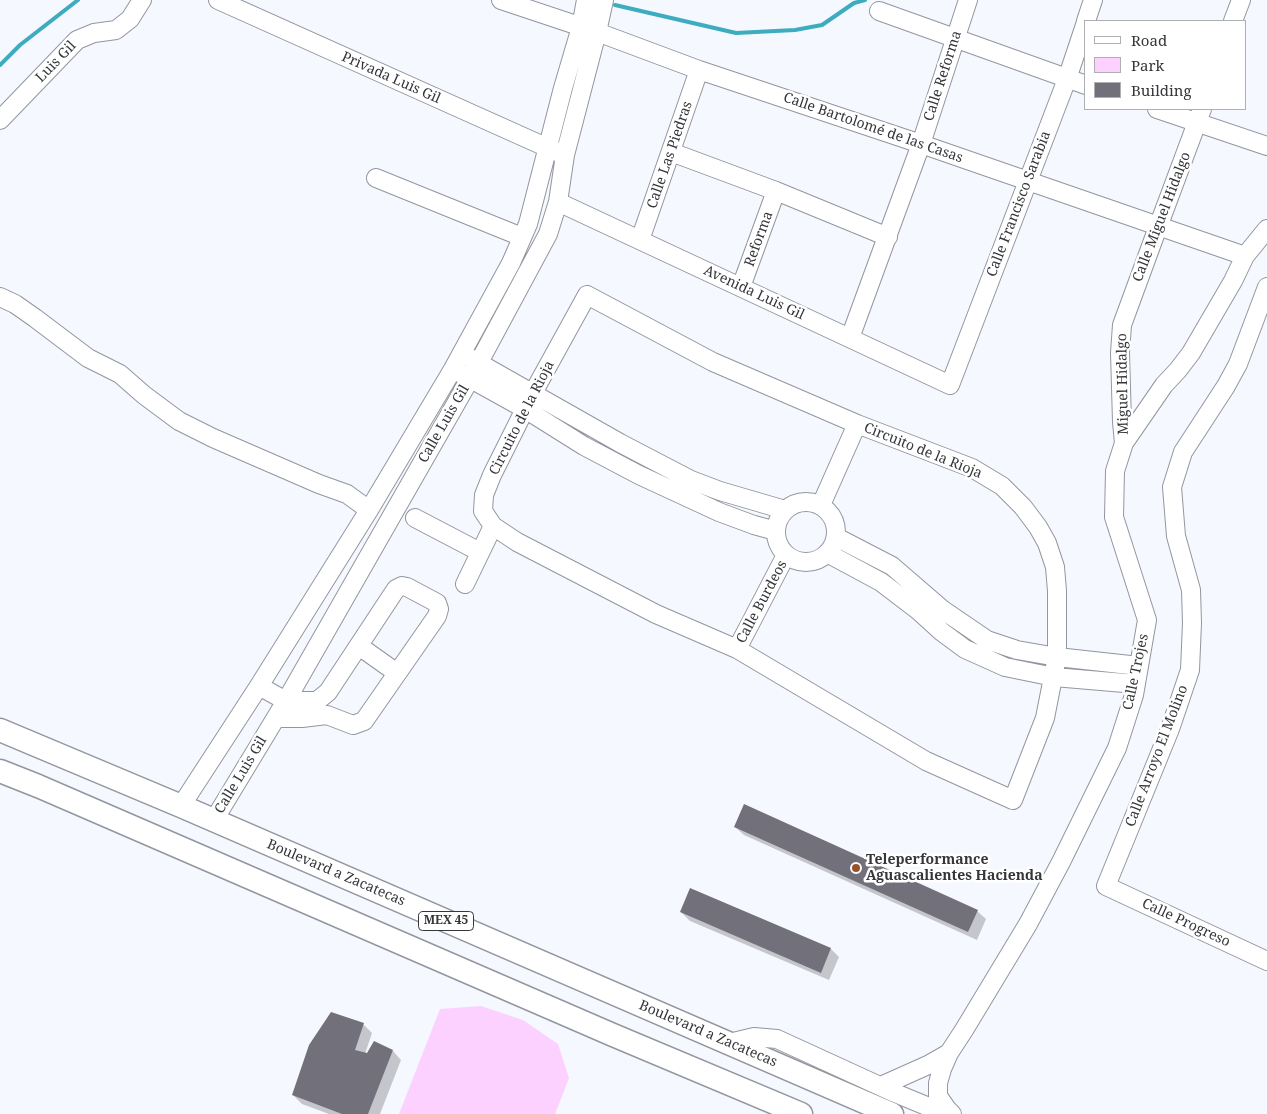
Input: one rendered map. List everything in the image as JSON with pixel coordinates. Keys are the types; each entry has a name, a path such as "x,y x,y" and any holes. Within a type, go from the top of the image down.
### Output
{"main road":[{"name":"Boulevard a Zacatecas","path":"0,730 214,820 892,1114"},
{"name":"MEX 45","path":"0,771 801,1114"}],"street":[{"name":"Luis Gil","path":"0,120 77,40 94,32 116,30 130,19 142,0"},
{"name":"Privada Luis Gil","path":"218,0 565,155"},
{"name":"Calle Bartolomé de las Casas","path":"500,0 589,29 699,70 921,144 1245,256"},
{"name":"Calle Luis Gil","path":"214,820 286,702 479,363 548,234 558,202 589,29 586,0"},
{"name":"Calle Luis Gil","path":"181,806 259,686 369,510 453,369 511,263 528,224 547,148 589,29 604,0"},
{"name":"Calle Reforma","path":"850,338 921,144 968,0"},
{"name":"Calle Francisco Sarabia","path":"1086,20 1093,0"},
{"path":"1233,20 1241,0"},
{"path":"879,11 1084,84"},
{"name":"Calle Francisco Sarabia","path":"950,385 1028,182 1084,27"},
{"name":"Calle Las Piedras","path":"640,240 699,70"},
{"path":"1164,110 1200,115 1267,146"},
{"name":"Calle Miguel Hidalgo","path":"1122,325 1200,115"},
{"path":"671,152 776,191 888,237"},
{"path":"376,178 522,237"},
{"name":"Reforma","path":"741,287 776,191"},
{"name":"Avenida Luis Gil","path":"558,202 950,385"},
{"name":"Calle Trojes","path":"952,1114 938,1096 938,1083 942,1069 949,1053 1028,924 1061,862 1117,748 1136,684 1147,615 1114,517 1115,471 1124,443 1164,385 1191,353 1233,281 1245,256 1267,229"},
{"name":"Calle Arroyo El Molino","path":"1106,886 1170,729 1190,670 1192,623 1190,590 1176,536 1172,487 1184,452 1238,364 1267,287"},
{"name":"Circuito de la Rioja","path":"587,295 714,362 857,424 972,468 1002,486 1023,507 1047,543 1055,567 1056,591 1057,657 1054,677 1045,718 1013,800 926,761 737,649 656,614 517,542 493,526 483,511 484,495 533,393 587,295"},
{"path":"0,297 15,304 88,358 120,374 179,421 213,438 319,484 347,494 369,510"},
{"name":"Miguel Hidalgo","path":"1122,325 1120,353 1124,443"},
{"path":"462,353 620,443 691,480 720,491 785,510"},
{"path":"453,369 525,409 584,446 639,475 719,512 776,531"},
{"path":"821,505 857,424"},
{"path":"802,502 812,502 821,505 828,511 836,528 833,546 828,553 812,562 794,560 780,548 777,540 777,523 780,516 785,510 802,502"},
{"path":"415,518 480,552"},
{"path":"465,584 493,526"},
{"path":"836,537 892,566 943,610 987,640 1017,650 1057,657 1139,666"},
{"path":"828,553 881,582 919,611 942,632 966,649 1004,667 1054,677 1136,684"},
{"name":"Calle Burdeos","path":"737,649 786,555"},
{"path":"259,686 286,702 318,701 328,692 396,589 408,586 437,603 439,609 437,616 364,721 353,724 327,715 302,718 276,718"},
{"path":"358,646 397,673"},
{"name":"Calle Progreso","path":"1106,886 1267,961"},
{"path":"729,1043 754,1037 776,1039 946,1114"},
{"path":"881,1086 928,1065 949,1053"}],"green space":[{"path":"481,1006 523,1020 558,1044 569,1078 555,1114 399,1114 440,1009"}],"building":[{"name":"Teleperformance Aguascalientes Hacienda","path":"744,804 978,910 968,932 734,827"},
{"path":"690,888 831,948 821,973 680,912"},
{"path":"331,1012 364,1023 355,1050 367,1053 374,1041 393,1050 368,1114 342,1114 292,1095 309,1045"}],"waterway":[{"path":"0,65 20,45 78,0"},
{"path":"615,5 736,33 795,30 822,25 854,3 865,0"}],"place":[{"name":"Teleperformance Aguascalientes Hacienda","path":"856,868"}]}
